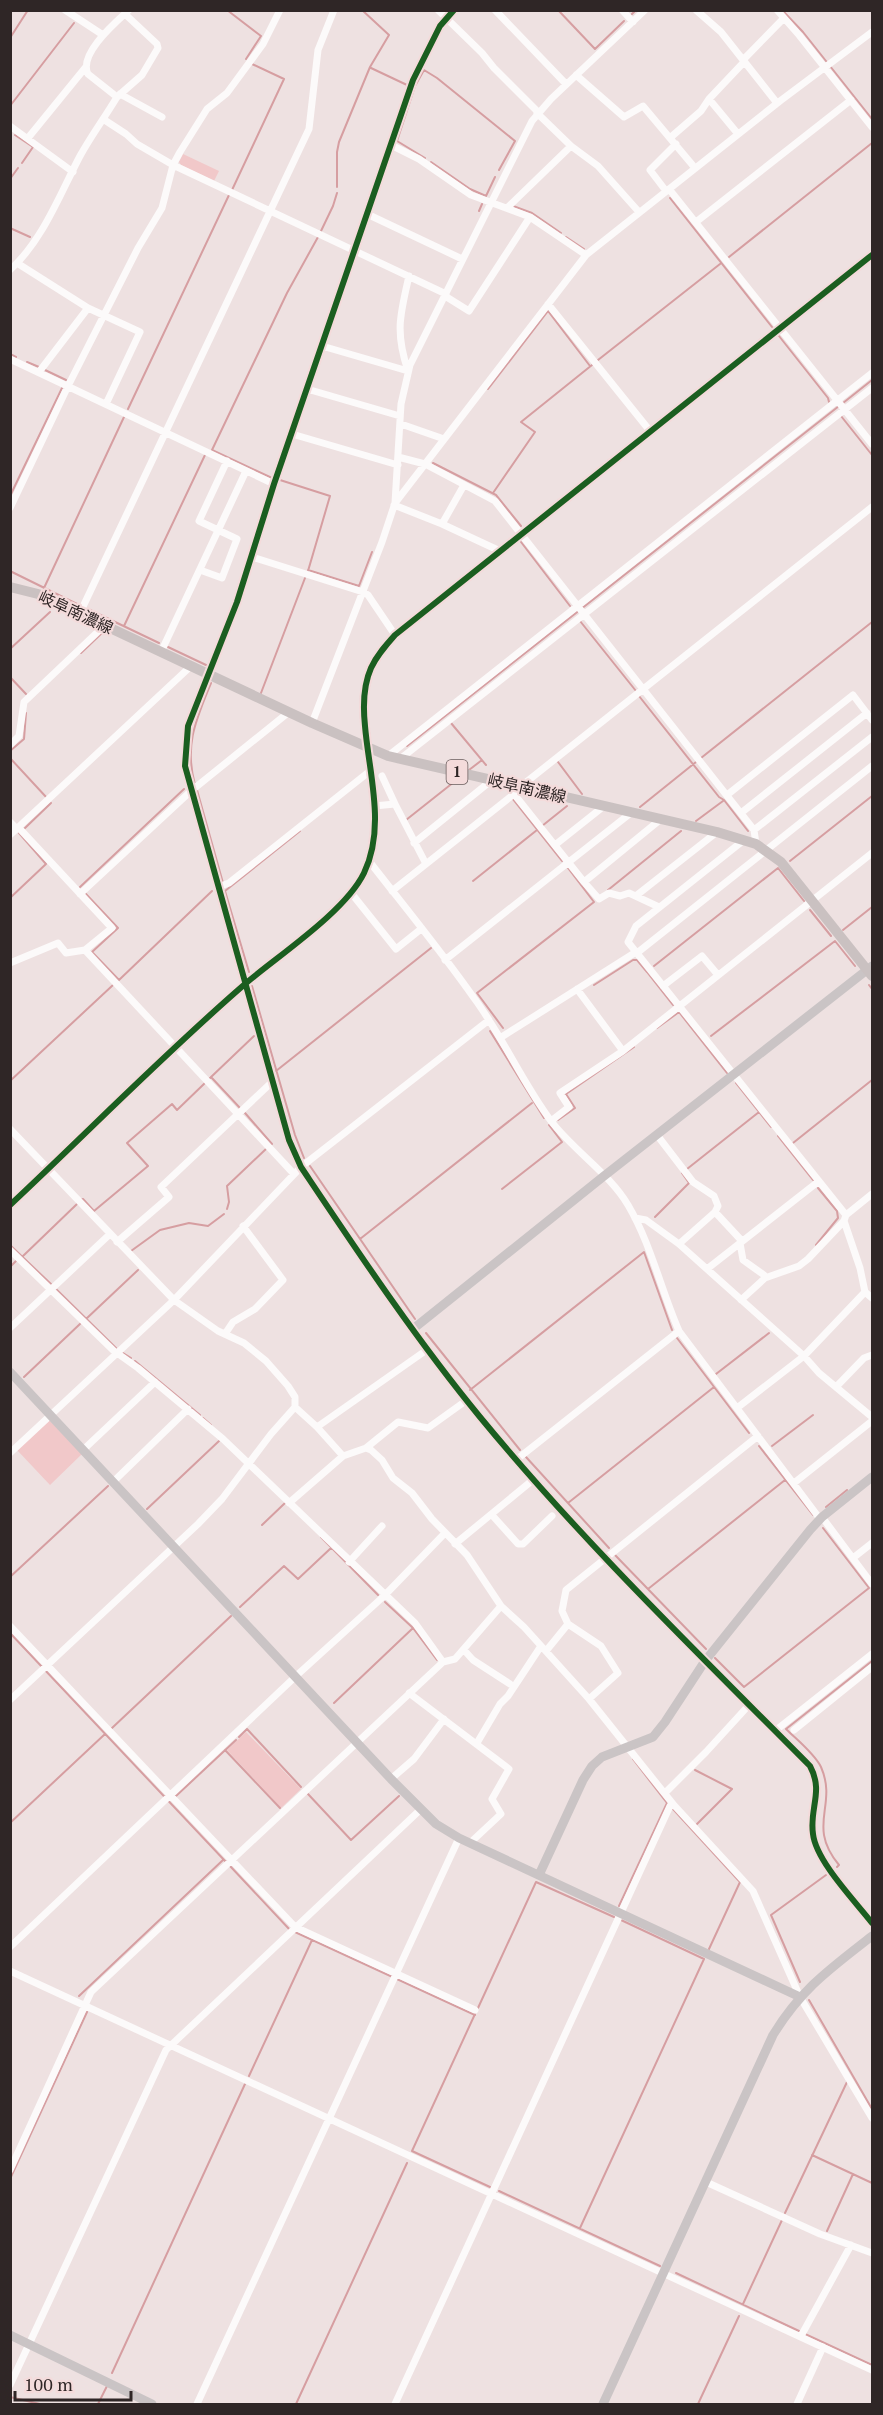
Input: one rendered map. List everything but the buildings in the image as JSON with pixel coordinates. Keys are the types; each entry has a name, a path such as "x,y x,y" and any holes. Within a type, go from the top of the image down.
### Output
{"main road":[{"name":"岐阜南濃線","path":"10,587 38,594 312,723 388,756 492,780 516,789 717,832 756,844 787,868 871,970"}],"street":[{"path":"10,508 68,386 138,248 162,208 173,165 207,109 227,93 263,44 280,10"},
{"path":"80,613 309,129 318,50 334,10"},
{"path":"438,10 483,53 494,68 571,146 592,164 598,166 639,212"},
{"path":"454,10 446,18 413,80 274,484 252,557 188,726 185,766 272,1082 289,1140 301,1167 413,1329 516,1460 705,1661 810,1766 818,1786 812,1832 818,1852 873,1923"},
{"path":"495,10 566,84"},
{"path":"622,10 633,22"},
{"path":"312,723 363,592 394,504 400,416 408,371 490,202 538,113 645,10"},
{"path":"696,10 721,32 777,103"},
{"path":"777,10 829,65 851,100 873,127"},
{"path":"68,11 103,35"},
{"path":"10,270 41,230 103,119 119,96 142,75 158,48 157,44 127,12 103,35 85,68 28,138"},
{"path":"784,18 709,99 650,170 696,222 873,444"},
{"path":"394,504 586,255 777,103 873,32"},
{"path":"85,68 88,74 119,96 162,117"},
{"path":"576,75 624,117 643,106 674,140 695,168"},
{"path":"709,99 738,134"},
{"path":"696,222 851,100"},
{"path":"103,119 137,144 173,165 409,276 469,310 530,217"},
{"path":"12,129 28,138 73,172"},
{"path":"391,145 419,159 471,195 530,217 586,255"},
{"path":"507,208 571,146"},
{"path":"367,214 462,259"},
{"path":"10,1205 244,985 334,911 351,894 369,861 375,830 367,748 365,690 370,670 379,653 395,635 873,255"},
{"path":"17,263 88,308 140,332 106,404"},
{"path":"408,371 400,347 399,322 409,276"},
{"path":"548,304 650,431"},
{"path":"39,372 88,308"},
{"path":"322,346 408,371"},
{"path":"10,358 274,484"},
{"path":"400,759 580,611 841,405 873,373"},
{"path":"388,756 580,611 841,405 873,388"},
{"path":"307,389 400,416"},
{"path":"401,424 444,439"},
{"path":"292,434 398,461 425,464 495,501 754,830 756,844"},
{"path":"200,570 222,578 237,539 199,521 227,461"},
{"path":"160,652 246,471"},
{"path":"441,524 464,485"},
{"path":"394,504 500,551"},
{"path":"392,891 516,789 643,691 873,507"},
{"path":"252,557 363,592 395,635"},
{"path":"10,745 19,736 24,702 105,625"},
{"path":"10,835 191,666"},
{"path":"727,795 853,695 873,720"},
{"path":"80,894 191,791 289,712"},
{"path":"741,813 867,713"},
{"path":"754,830 873,737"},
{"path":"500,1038 637,953 873,766"},
{"path":"218,887 233,880 370,771"},
{"path":"382,777 426,864"},
{"path":"414,843 492,780"},
{"path":"516,789 555,845 599,899 609,893 620,896 629,893 659,907"},
{"path":"374,806 395,804"},
{"path":"555,845 604,806"},
{"path":"445,960 632,812"},
{"path":"584,882 661,819"},
{"path":"10,822 112,928 85,950 66,953 58,944 10,963"},
{"path":"637,895 717,832"},
{"path":"744,840 636,926 628,942 819,1181 845,1218 865,1292 873,1298"},
{"path":"551,1121 569,1107 560,1093 623,1051 873,853"},
{"path":"369,861 489,1020 551,1121 580,1155 620,1193 635,1218 679,1331 873,1584"},
{"path":"351,894 396,949 421,929"},
{"path":"85,950 294,1174"},
{"path":"663,986 702,956 718,975"},
{"path":"413,1329 604,1176 871,970"},
{"path":"577,989 623,1051"},
{"path":"10,1453 174,1300 301,1167 489,1020"},
{"path":"117,1242 169,1197 161,1187 272,1082"},
{"path":"10,1129 174,1300 192,1314 244,1343 266,1361 295,1397 295,1407 271,1434 222,1499 10,1700"},
{"path":"657,1135 693,1182 714,1196 718,1206 715,1212 679,1244"},
{"path":"707,1269 819,1181"},
{"path":"741,1300 765,1278 799,1266 808,1259 845,1218 873,1194"},
{"path":"715,1212 741,1242 743,1260 765,1278"},
{"path":"635,1218 646,1220 679,1244 804,1356 819,1373 873,1419 794,1483"},
{"path":"225,1334 233,1322 255,1308 283,1280 243,1226"},
{"path":"10,1328 110,1234"},
{"path":"10,1250 53,1288 116,1353 155,1382 223,1439 314,1528 320,1531 384,1596 415,1623 443,1662"},
{"path":"736,1408 804,1356 865,1292"},
{"path":"516,1460 679,1331"},
{"path":"317,1426 428,1349"},
{"path":"836,1387 864,1358 873,1355"},
{"path":"10,1372 391,1779 436,1824 459,1838 800,1997"},
{"path":"83,1450 155,1382"},
{"path":"289,1503 343,1456 366,1448 398,1422 428,1428 467,1400"},
{"path":"295,1407 317,1426 343,1456"},
{"path":"113,1482 188,1409"},
{"path":"589,1699 618,1673 601,1646 568,1624 562,1611 566,1590 758,1436"},
{"path":"366,1448 382,1460 393,1478 411,1493 475,1565 483,1582 501,1606 544,1648 589,1699 673,1804 753,1891 800,1997 873,2118"},
{"path":"539,1875 583,1780 592,1766 602,1757 652,1737 665,1722 705,1661 821,1518 873,1477"},
{"path":"455,1544 534,1479"},
{"path":"492,1515 518,1544 523,1544 552,1516"},
{"path":"349,1562 382,1526"},
{"path":"10,1947 296,1676 384,1596 445,1533"},
{"path":"853,1558 873,1543"},
{"path":"10,2170 91,1992 409,1693 443,1662 455,1659 501,1606"},
{"path":"477,1743 501,1704 544,1648 568,1624"},
{"path":"10,1626 168,1798 293,1929 396,1977 475,2010"},
{"path":"464,1650 473,1660 510,1683"},
{"path":"794,1730 803,1715 873,1654"},
{"path":"775,1731 803,1715 873,1667"},
{"path":"409,1693 509,1769 492,1799 501,1814 470,1843"},
{"path":"665,1793 749,1705"},
{"path":"391,1779 414,1759 444,1719"},
{"path":"395,2404 670,1806 673,1804"},
{"path":"10,2385 166,2050 421,1809"},
{"path":"197,2404 459,1838"},
{"path":"603,2404 773,2035 800,1997 817,1980 873,1936"},
{"path":"10,1971 873,2370"},
{"path":"706,2181 820,2234 873,2253"},
{"path":"801,2336 852,2245"},
{"path":"10,2335 152,2404"},
{"path":"797,2404 824,2347"}],"shaded area":[{"path":"183,154 219,171 214,181 181,165 179,162"},
{"path":"49,1420 82,1454 50,1485 17,1450"},
{"path":"246,1732 301,1789 281,1808 227,1750"}],"waterway":[{"path":"10,38 28,10"},
{"path":"227,10 261,36 246,59"},
{"path":"337,187 339,142 370,67 389,35 362,10"},
{"path":"558,10 595,49 624,21"},
{"path":"632,14 636,10"},
{"path":"782,10 803,32 872,119"},
{"path":"10,106 74,23"},
{"path":"232,190 284,79 252,64"},
{"path":"371,68 407,85"},
{"path":"425,158 397,141 415,86 424,70 515,141 499,170"},
{"path":"15,135 33,147 22,163"},
{"path":"729,257 872,143"},
{"path":"431,162 470,189 486,196 495,177"},
{"path":"10,179 18,168"},
{"path":"321,231 337,193"},
{"path":"128,409 229,195"},
{"path":"670,198 772,327"},
{"path":"479,211 482,204"},
{"path":"513,206 532,213 561,233"},
{"path":"10,228 30,237"},
{"path":"272,478 212,450 287,293 318,237"},
{"path":"566,237 584,249"},
{"path":"598,360 720,264"},
{"path":"488,389 548,311 590,366"},
{"path":"779,336 829,402"},
{"path":"10,354 16,357"},
{"path":"27,362 39,367"},
{"path":"493,493 535,432 521,422 592,365"},
{"path":"45,370 66,380"},
{"path":"843,403 872,380"},
{"path":"10,496 63,386"},
{"path":"407,746 839,406"},
{"path":"841,416 872,455"},
{"path":"44,588 124,417"},
{"path":"124,626 205,455"},
{"path":"433,463 496,495 521,526"},
{"path":"280,480 330,496 308,571"},
{"path":"521,542 570,606"},
{"path":"308,570 359,586 372,552"},
{"path":"10,571 79,605"},
{"path":"261,693 305,578"},
{"path":"88,609 159,643"},
{"path":"10,649 50,612"},
{"path":"580,621 636,691"},
{"path":"701,758 872,622"},
{"path":"81,653 103,632"},
{"path":"168,647 206,665"},
{"path":"10,677 26,694"},
{"path":"195,785 191,745 196,721 211,683"},
{"path":"639,696 748,831"},
{"path":"10,751 24,739 26,713"},
{"path":"451,723 486,765"},
{"path":"10,758 47,798"},
{"path":"469,770 482,760"},
{"path":"558,762 582,794"},
{"path":"640,807 696,762"},
{"path":"406,820 459,778"},
{"path":"80,887 184,789"},
{"path":"197,790 223,883"},
{"path":"790,861 872,796"},
{"path":"512,798 562,861"},
{"path":"696,821 723,801"},
{"path":"24,829 51,803"},
{"path":"542,826 567,806"},
{"path":"473,881 537,830"},
{"path":"225,891 300,831"},
{"path":"608,890 681,831"},
{"path":"10,898 46,864 19,833"},
{"path":"503,1028 477,993 594,902 568,868"},
{"path":"778,868 804,901"},
{"path":"654,966 778,868"},
{"path":"85,893 118,928 92,952 119,980 212,891"},
{"path":"225,891 249,972"},
{"path":"843,930 872,907"},
{"path":"810,910 831,936"},
{"path":"711,1036 835,941 855,966"},
{"path":"276,1071 431,948"},
{"path":"594,985 633,960 637,960 647,972 649,971"},
{"path":"647,972 673,1005"},
{"path":"10,1081 113,985"},
{"path":"869,985 872,989"},
{"path":"252,986 295,1135 304,1158"},
{"path":"657,1028 679,1012 727,1073"},
{"path":"490,1031 544,1118"},
{"path":"210,1078 254,1036"},
{"path":"558,1120 575,1108 566,1094 634,1047"},
{"path":"211,1077 240,1108"},
{"path":"793,1143 872,1080"},
{"path":"81,1200 83,1199 94,1211 148,1166 127,1143 172,1104 177,1110 206,1082"},
{"path":"736,1083 771,1127"},
{"path":"360,1239 532,1103"},
{"path":"687,1169 759,1112"},
{"path":"245,1113 272,1144"},
{"path":"502,1189 562,1142 549,1125"},
{"path":"778,1136 813,1180"},
{"path":"227,1209 229,1202 227,1186 267,1148"},
{"path":"310,1166 415,1319"},
{"path":"655,1217 689,1183 682,1173"},
{"path":"816,1245 838,1218 837,1211 818,1188"},
{"path":"23,1256 77,1204"},
{"path":"131,1251 160,1230 189,1223 208,1226 224,1214"},
{"path":"10,1245 52,1285"},
{"path":"470,1390 644,1252 672,1330"},
{"path":"10,1267 16,1261"},
{"path":"86,1319 138,1270"},
{"path":"56,1289 116,1348"},
{"path":"24,1377 81,1323"},
{"path":"426,1333 520,1450"},
{"path":"716,1374 769,1333"},
{"path":"677,1338 749,1433"},
{"path":"123,1353 131,1358"},
{"path":"135,1361 200,1415"},
{"path":"568,1503 714,1387"},
{"path":"772,1446 813,1415"},
{"path":"203,1418 211,1425"},
{"path":"147,1509 219,1441"},
{"path":"759,1446 813,1515"},
{"path":"526,1457 609,1548"},
{"path":"648,1589 785,1480"},
{"path":"10,1577 108,1486"},
{"path":"826,1507 847,1490"},
{"path":"262,1525 285,1503"},
{"path":"715,1658 744,1687 869,1588 823,1528"},
{"path":"321,1537 378,1595"},
{"path":"240,1607 284,1566 298,1579 331,1548"},
{"path":"615,1555 706,1649"},
{"path":"385,1602 413,1628 437,1660"},
{"path":"112,1728 231,1616"},
{"path":"334,1703 413,1628"},
{"path":"10,1633 226,1862"},
{"path":"837,1867 839,1865 829,1851 823,1827 826,1793 821,1767 810,1752 786,1729 872,1661"},
{"path":"239,1737 247,1729 301,1787"},
{"path":"10,1823 105,1734"},
{"path":"176,1796 236,1740"},
{"path":"225,1750 280,1808"},
{"path":"619,1906 667,1803 633,1759"},
{"path":"695,1770 732,1789 697,1824"},
{"path":"308,1794 351,1840 399,1796"},
{"path":"673,1809 740,1882 709,1949"},
{"path":"79,1996 223,1860"},
{"path":"230,1866 290,1930"},
{"path":"800,1982 771,1915 826,1875"},
{"path":"478,2008 536,1882 614,1917"},
{"path":"580,2228 704,1959 621,1920"},
{"path":"295,1932 475,2015"},
{"path":"249,2076 312,1940"},
{"path":"809,2000 872,2109"},
{"path":"10,2179 87,2012"},
{"path":"412,2151 475,2014"},
{"path":"785,2213 847,2082"},
{"path":"112,2373 245,2084"},
{"path":"412,2151 490,2187"},
{"path":"812,2155 872,2183"},
{"path":"296,2404 407,2163"},
{"path":"827,2231 853,2174"},
{"path":"499,2191 660,2266"},
{"path":"743,2304 782,2220"},
{"path":"676,2273 799,2331"},
{"path":"698,2404 739,2316"},
{"path":"805,2334 872,2365"},
{"path":"98,2404 107,2386"},
{"path":"10,2397 40,2404"}],"cycle path":[{"path":"454,10 440,26 413,80 274,484 237,602 188,726 185,766 289,1140 301,1167 433,1357 519,1463 641,1596 810,1766 816,1784 812,1825 816,1845 829,1868 872,1923"},
{"path":"10,1205 185,1038 245,984 327,918 355,888 371,855 375,819 364,719 365,689 373,663 395,635 872,255"}]}
